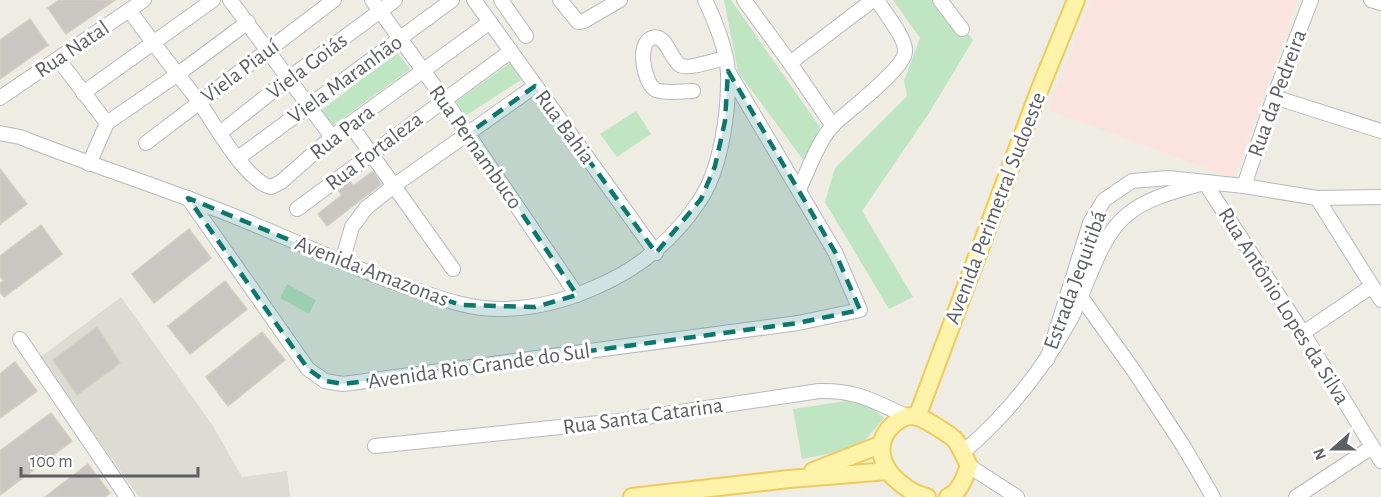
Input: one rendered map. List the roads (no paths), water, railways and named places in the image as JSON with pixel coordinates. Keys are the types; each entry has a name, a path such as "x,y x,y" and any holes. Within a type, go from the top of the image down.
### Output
{"main road":[{"name":"Avenida Perimetral Sudoeste","path":"911,417 1076,0"},
{"path":"915,495 888,471 883,461 880,445 891,426 911,417 931,424 955,440 966,459 961,486 948,497"},
{"path":"789,479 880,445"},
{"path":"632,497 789,479 888,471"}],"street":[{"name":"Rua Natal","path":"0,98 144,0"},
{"path":"83,93 213,0"},
{"path":"230,0 332,137"},
{"name":"Viela Piauí","path":"146,143 334,0"},
{"name":"Viela Goiás","path":"220,133 376,6 395,0"},
{"name":"Viela Maranhão","path":"238,158 453,0"},
{"name":"Rua Bahia","path":"474,0 656,253"},
{"path":"501,0 526,36"},
{"path":"560,0 578,22 584,21 620,0"},
{"name":"Avenida Amazonas","path":"0,133 20,137 89,164 188,198 389,281 461,305 497,309 535,307 578,295 612,281 656,253 683,226 701,199 715,166 725,122 726,64 719,34 705,0"},
{"path":"744,0 832,126"},
{"path":"790,63 875,0 904,45 904,56 896,68 870,94 832,126 799,189"},
{"path":"940,0 962,29"},
{"name":"Rua da Pedreira","path":"1245,186 1274,97 1311,0"},
{"path":"1371,0 1381,3"},
{"name":"Rua Pernambuco","path":"376,6 444,99 578,295"},
{"path":"129,10 199,102 238,158"},
{"path":"89,164 107,123 248,22"},
{"name":"Rua Para","path":"238,158 261,183 271,187 280,182 332,137 490,22"},
{"path":"693,91 658,91 653,88 645,69 643,54 645,43 651,38 661,39 679,65 686,67 726,64"},
{"name":"Rua Fortaleza","path":"297,209 511,51"},
{"path":"58,59 107,123"},
{"name":"Avenida Amazonas","path":"726,64 835,252 860,310"},
{"path":"342,262 352,227 359,216 394,185 535,86"},
{"path":"1274,97 1381,131"},
{"path":"350,124 453,269"},
{"name":"Estrada Jequitibá","path":"1047,360 1090,223 1104,200 1132,181 1168,178 1245,186 1317,198 1381,197"},
{"name":"Estrada Jequitibá","path":"966,459 1047,360 1082,297 1113,229 1128,213 1155,200 1205,183"},
{"name":"Rua Antônio Lopes da Silva","path":"1205,183 1303,333 1381,461"},
{"name":"Avenida Rio Grande do Sul","path":"188,198 308,369 325,381 342,384 798,323 860,310"},
{"path":"1317,198 1381,300"},
{"path":"1303,333 1372,286"},
{"path":"1082,297 1184,447 1213,497"},
{"path":"20,339 127,497"},
{"name":"Rua Santa Catarina","path":"375,446 619,421 819,391 858,394 911,417"},
{"path":"1296,497 1372,447"},
{"path":"966,459 1017,497"}]}
